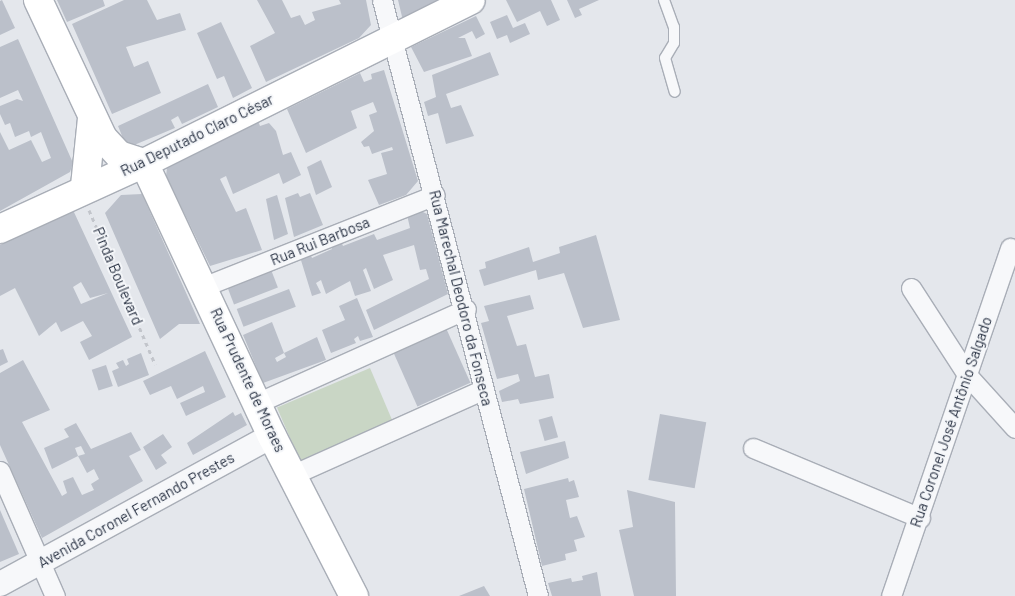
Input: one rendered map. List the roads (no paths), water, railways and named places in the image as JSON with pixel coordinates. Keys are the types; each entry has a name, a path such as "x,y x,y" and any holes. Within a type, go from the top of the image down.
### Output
{"main road":[{"path":"38,0 91,116 119,155 144,163"},
{"name":"Rua Deputado Claro César","path":"0,228 83,187 144,163 471,0"},
{"path":"83,187 91,116"},
{"name":"Rua Prudente de Moraes","path":"144,163 205,286 272,436 354,596"}],"street":[{"name":"Rua Marechal Deodoro da Fonseca","path":"382,0 466,309 484,389 538,596"},
{"name":"Rua Rui Barbosa","path":"205,286 435,195"},
{"name":"Rua Coronel José Antônio Salgado","path":"891,596 920,518 1010,248"},
{"path":"911,288 968,376 1015,428"},
{"path":"257,403 466,309"},
{"path":"292,475 484,389"},
{"name":"Avenida Coronel Fernando Prestes","path":"0,584 40,564 272,436"},
{"path":"753,448 920,518"},
{"path":"0,471 55,596"}],"lane":[{"path":"664,0 674,27 674,43 665,58 675,92"}]}
